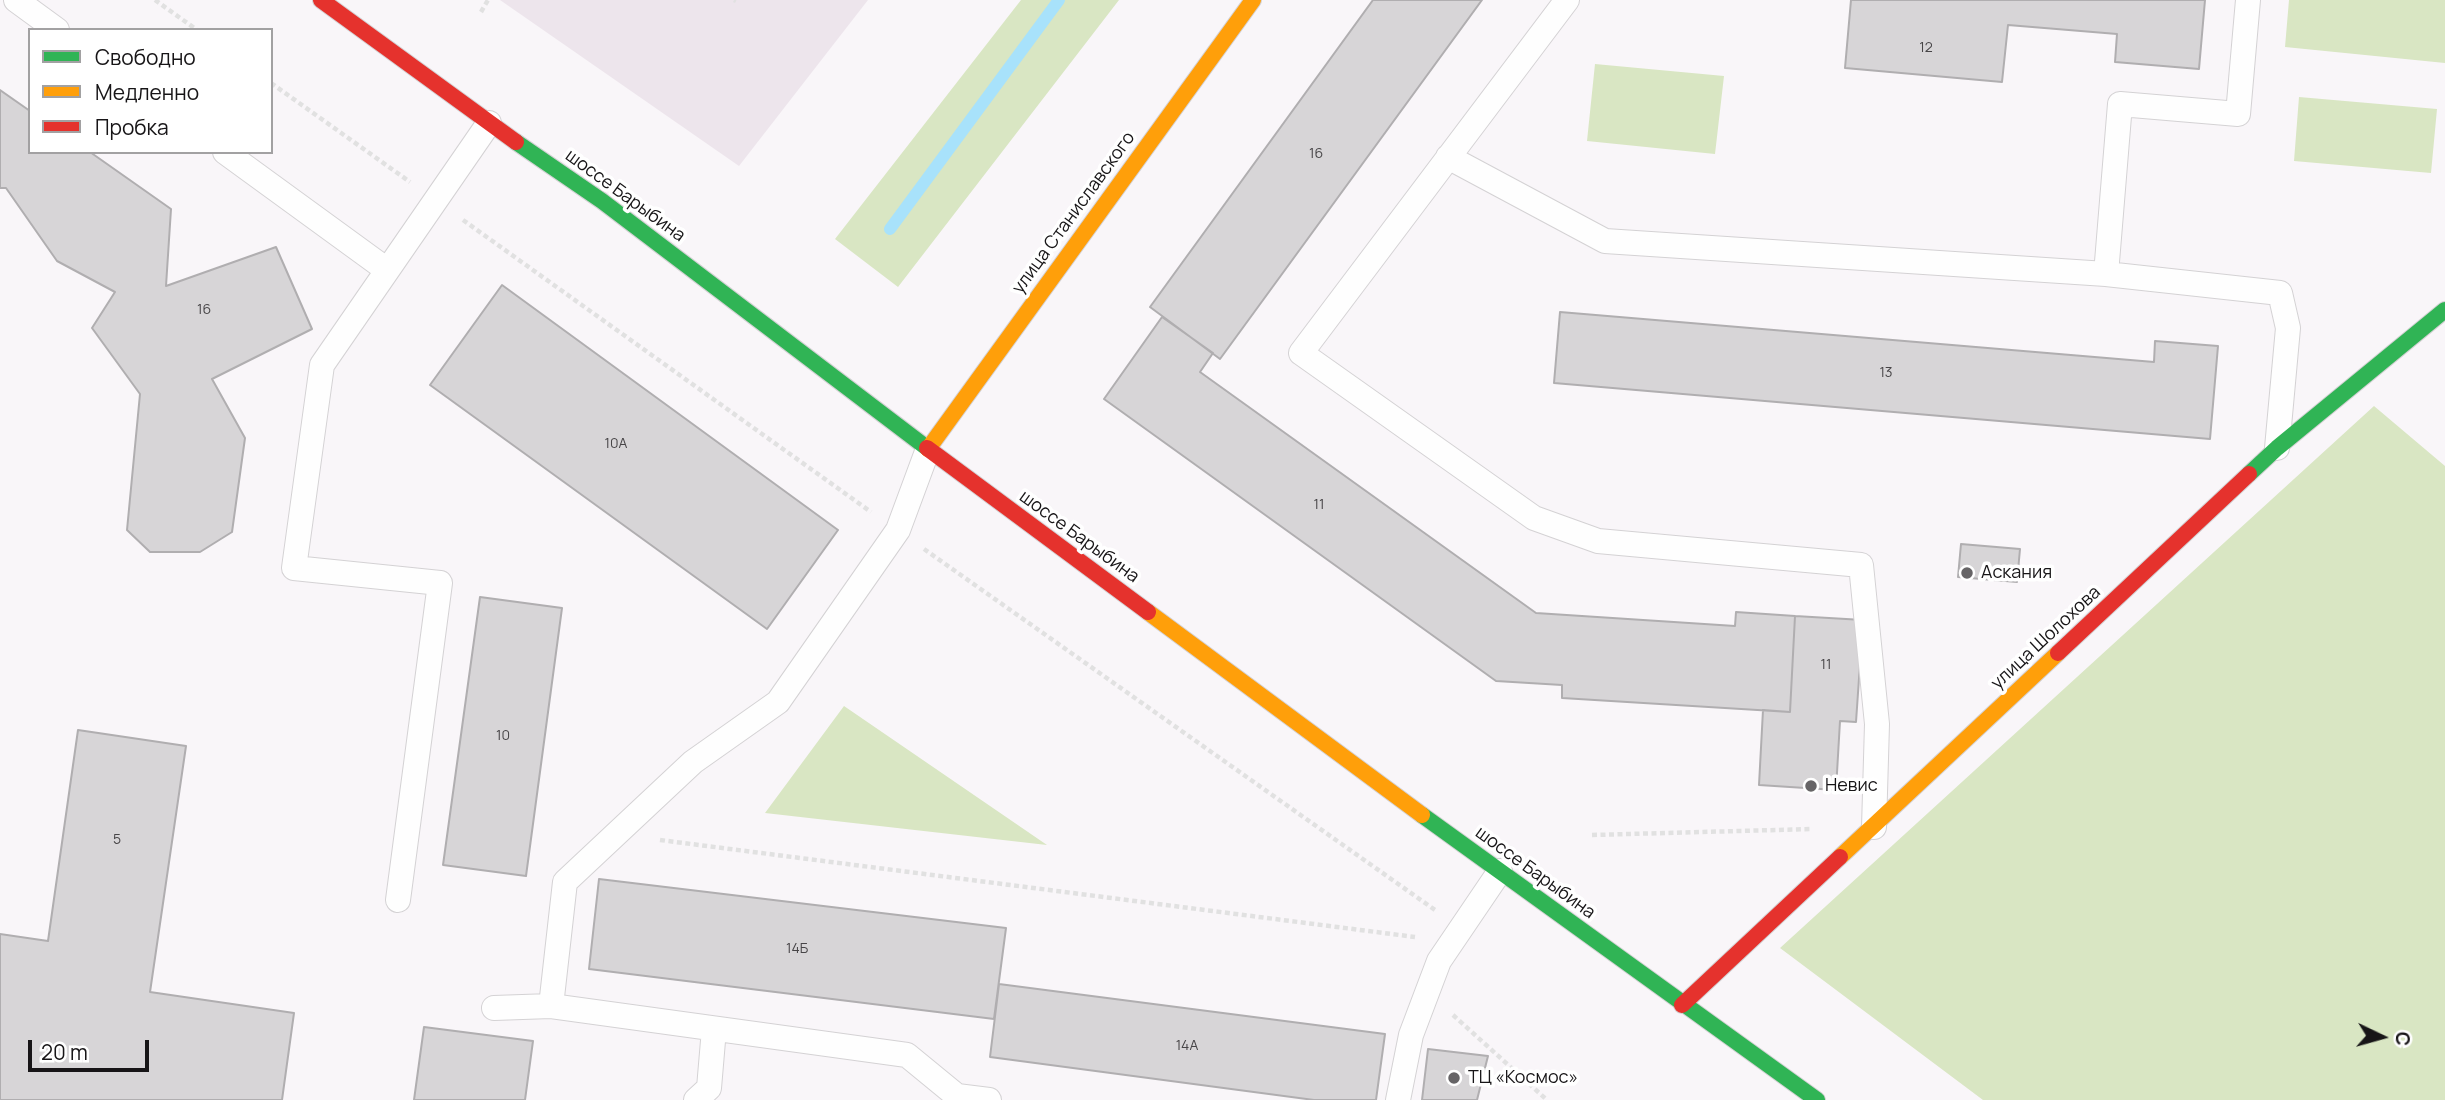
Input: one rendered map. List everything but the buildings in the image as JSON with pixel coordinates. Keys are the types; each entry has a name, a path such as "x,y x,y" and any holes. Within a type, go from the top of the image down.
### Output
{"main road":[{"name":"шоссе Барыбина","path":"321,0 489,123 602,201 928,449 1500,871 1816,1100"},
{"name":"улица Станиславского","path":"928,449 1253,0"},
{"name":"улица Шолохова","path":"1682,1004 2277,448 2445,310"}],"lane":[{"path":"16,0 54,28"},
{"path":"1567,0 1301,353 1534,518 1598,541 1861,565 1877,724 1874,827"},
{"path":"2106,274 2120,104 2238,114 2248,0"},
{"path":"398,900 440,583 294,568 322,365 489,123"},
{"path":"228,154 387,270"},
{"path":"1448,158 1605,241 2106,274 2280,293 2288,328 2277,448"},
{"path":"551,1006 565,882 693,762 778,702 898,530 928,449"},
{"path":"1398,1100 1411,1035 1439,961 1456,925 1500,871"},
{"path":"494,1008 551,1006 906,1055 957,1096 989,1100"},
{"path":"696,1100 709,1088 714,1029"}],"path":[{"path":"155,0 194,28"},
{"path":"481,12 488,0"},
{"path":"273,84 1456,925 1439,940 616,834"},
{"path":"1592,835 1819,829"},
{"path":"1426,991 1547,1100"}],"shaded area":[{"path":"500,0 868,0 739,166"}],"green space":[{"path":"1021,0 1119,0 898,287 835,239"},
{"path":"2289,0 2445,0 2445,63 2285,47"},
{"path":"1595,64 1724,76 1715,154 1587,141"},
{"path":"2299,97 2437,109 2431,173 2294,161"},
{"path":"2374,406 2445,466 2445,1100 1983,1100 1780,948"},
{"path":"844,706 1047,845 765,813"}],"waterway":[{"path":"890,229 1059,0"}],"traffic: fast":[{"path":"516,142 602,201 927,448"},
{"path":"2249,474 2445,310"},
{"path":"1422,815 1817,1100"}],"traffic: slow":[{"path":"928,449 1253,0"},
{"path":"1148,612 1422,815"},
{"path":"1840,857 2058,653"}],"traffic: jam":[{"path":"321,0 516,142"},
{"path":"927,448 1148,612"},
{"path":"2058,653 2249,474"},
{"path":"1682,1005 1840,857"}],"place":[{"name":"Аскания","path":"1967,573"},
{"name":"Невис","path":"1811,786"},
{"name":"ТЦ «Космос»","path":"1454,1078"}]}
